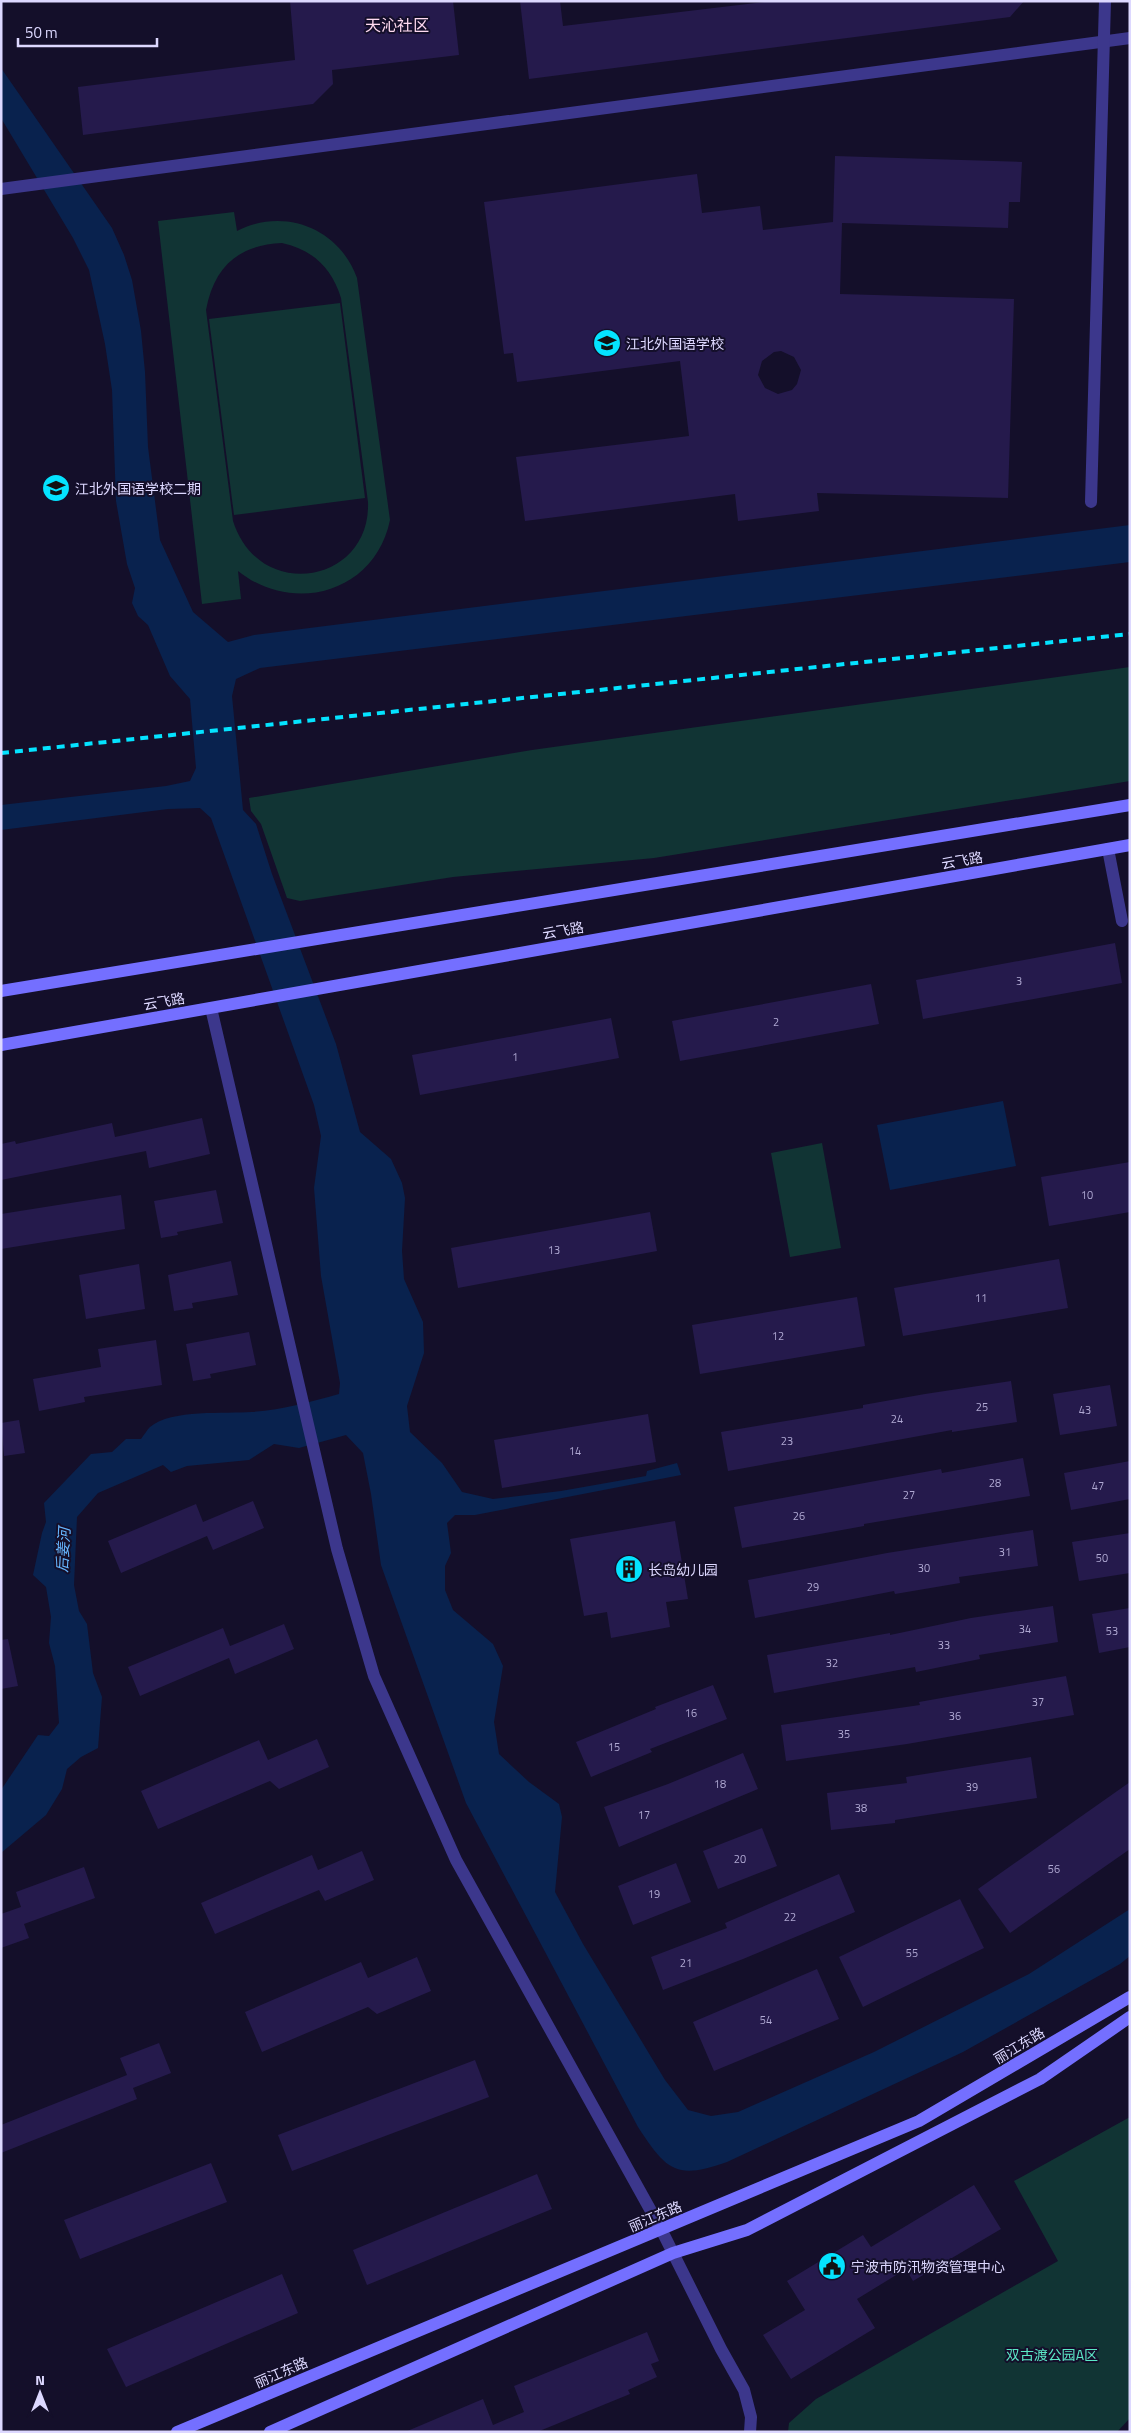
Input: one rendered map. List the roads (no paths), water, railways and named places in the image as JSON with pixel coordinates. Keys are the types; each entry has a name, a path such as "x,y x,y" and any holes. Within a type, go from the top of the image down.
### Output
{"main road":[{"name":"云飞路","path":"1,991 1130,805"},
{"name":"云飞路","path":"1,1045 1130,845"},
{"name":"丽江东路","path":"176,2432 919,2121 1130,1997"},
{"path":"270,2432 673,2253 747,2230 1040,2079 1130,2017"}],"street":[{"path":"1091,502 1105,1"},
{"path":"1,189 131,170 1130,38"},
{"path":"1108,849 1122,921"},
{"path":"211,1008 337,1550 374,1676 456,1860 661,2229 720,2349 744,2390 751,2417 750,2432"}],"water":[{"name":"后姜河","path":"1,68 112,228 124,255 132,280 141,331 145,372 148,447 160,540 193,612 228,642 254,635 1130,525 1130,562 260,668 236,679 232,696 243,810 256,824 272,874 336,1044 360,1132 391,1159 402,1183 405,1198 402,1251 404,1279 423,1322 424,1353 407,1406 410,1432 442,1463 462,1492 493,1499 561,1491 646,1476 647,1471 677,1463 681,1475 475,1515 455,1515 447,1523 451,1553 445,1566 445,1590 453,1610 493,1644 503,1666 494,1722 499,1754 529,1782 559,1804 562,1817 555,1892 583,1944 665,2080 688,2110 711,2116 738,2112 874,2052 1029,1974 1130,1909 1130,1956 1120,1964 963,2052 727,2162 696,2170 674,2168 657,2154 648,2142 638,2127 466,1803 381,1565 363,1453 346,1435 299,1448 274,1444 249,1460 187,1466 171,1472 163,1465 98,1493 77,1517 74,1585 79,1611 87,1624 93,1673 102,1697 98,1748 81,1757 67,1769 62,1789 46,1815 1,1853 1,1790 38,1735 49,1736 59,1723 55,1666 49,1643 51,1617 46,1587 33,1575 46,1522 44,1503 91,1454 112,1452 126,1439 141,1439 150,1427 159,1421 185,1415 252,1412 296,1405 339,1394 340,1383 321,1276 314,1188 321,1136 314,1105 211,818 200,808 168,809 1,830 1,805 166,786 190,781 196,768 190,699 170,676 148,625 138,616 132,603 135,588 127,564 116,501 112,390 105,344 89,270 73,238 1,118"},
{"path":"1003,1101 1016,1166 890,1190 877,1125"}],"railway":[{"path":"1,753 1130,634"}],"place":[{"name":"江北外国语学校","path":"607,343"},
{"name":"江北外国语学校二期","path":"56,488"},
{"name":"长岛幼儿园","path":"629,1569"},
{"name":"宁波市防汛物资管理中心","path":"832,2266"}],"district":[{"name":"天沁社区","path":"397,25"}],"park label":[{"name":"双古渡公园A区","path":"1052,2354"}]}
